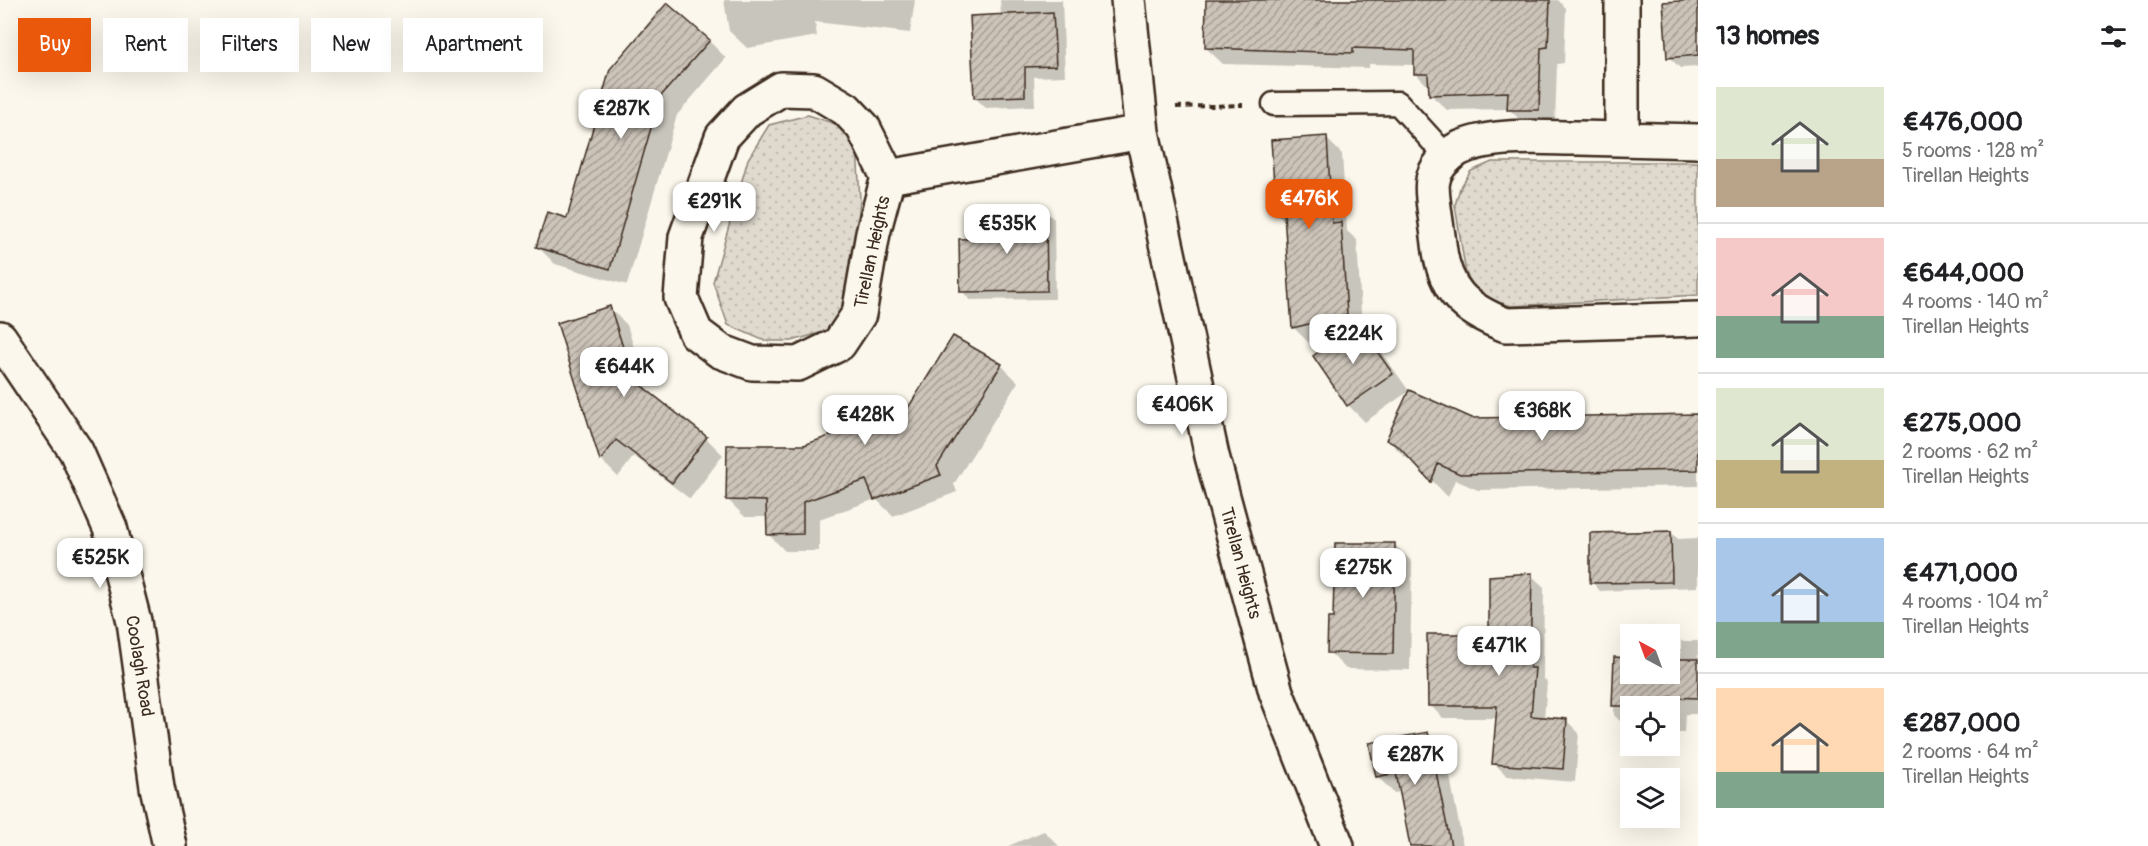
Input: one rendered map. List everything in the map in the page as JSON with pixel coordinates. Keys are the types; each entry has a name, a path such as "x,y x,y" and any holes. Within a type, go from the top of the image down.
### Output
{"street":[{"name":"Tirellan Heights","path":"1128,0 1142,132 1212,456 1276,692 1337,846"},
{"path":"1622,0 1622,139"},
{"name":"Tirellan Heights","path":"781,89 814,90 846,109 863,127 888,177 873,233 859,314 839,344 798,364 752,363 720,351 696,333 681,298 686,237 722,137 747,110 781,89"},
{"name":"Tirellan Heights","path":"888,177 1142,132"},
{"path":"1698,141 1514,137 1458,149 1439,166 1432,181 1441,261 1448,283 1471,308 1506,325 1698,319"},
{"name":"Coolagh Road","path":"0,338 76,451 110,528 134,621 157,787 170,846"}],"lane":[{"path":"1274,104 1398,103 1447,157"}],"path":[{"path":"1168,108 1274,104"}],"shaded area":[{"path":"808,115 836,124 857,146 860,200 849,306 830,330 792,341 765,341 728,325 713,282 748,159 769,125"},
{"path":"1492,162 1698,162 1698,295 1512,306 1491,301 1475,289 1466,274 1455,205 1460,188 1471,171"}],"building":[{"path":"1206,0 1550,0 1548,47 1541,48 1539,110 1507,110 1508,92 1429,95 1428,74 1414,74 1414,50 1353,48 1353,53 1205,48"},
{"path":"1698,0 1698,55 1667,58 1663,2"},
{"path":"667,3 710,40 660,97 610,269 536,247 547,212 567,218 610,69"},
{"path":"1053,12 1056,66 1025,67 1025,96 974,98 970,16"},
{"path":"1327,136 1332,223 1341,222 1347,315 1292,328 1284,214 1276,214 1271,140"},
{"path":"1046,209 1047,291 960,292 959,239 994,238 994,210"},
{"path":"610,306 633,379 707,437 672,483 616,440 600,461 557,323"},
{"path":"1358,324 1393,374 1347,406 1313,356"},
{"path":"953,336 1002,364 937,466 941,475 874,500 866,480 803,502 803,534 767,535 766,501 726,500 727,445 804,445 908,408"},
{"path":"1409,390 1472,418 1698,414 1698,470 1460,474 1438,464 1431,482 1398,446 1386,440"},
{"path":"1671,531 1672,582 1590,583 1590,533"},
{"path":"1335,543 1395,543 1393,654 1327,653 1328,618 1333,618"},
{"path":"1532,573 1530,668 1535,668 1531,716 1567,719 1563,769 1492,764 1497,706 1428,706 1427,634 1489,634 1489,576"},
{"path":"1614,657 1620,657 1620,684 1680,684 1680,659 1698,659 1698,698 1620,696 1620,706 1612,706"},
{"path":"1428,732 1451,846 1410,846 1396,773 1376,777 1369,743"}]}
